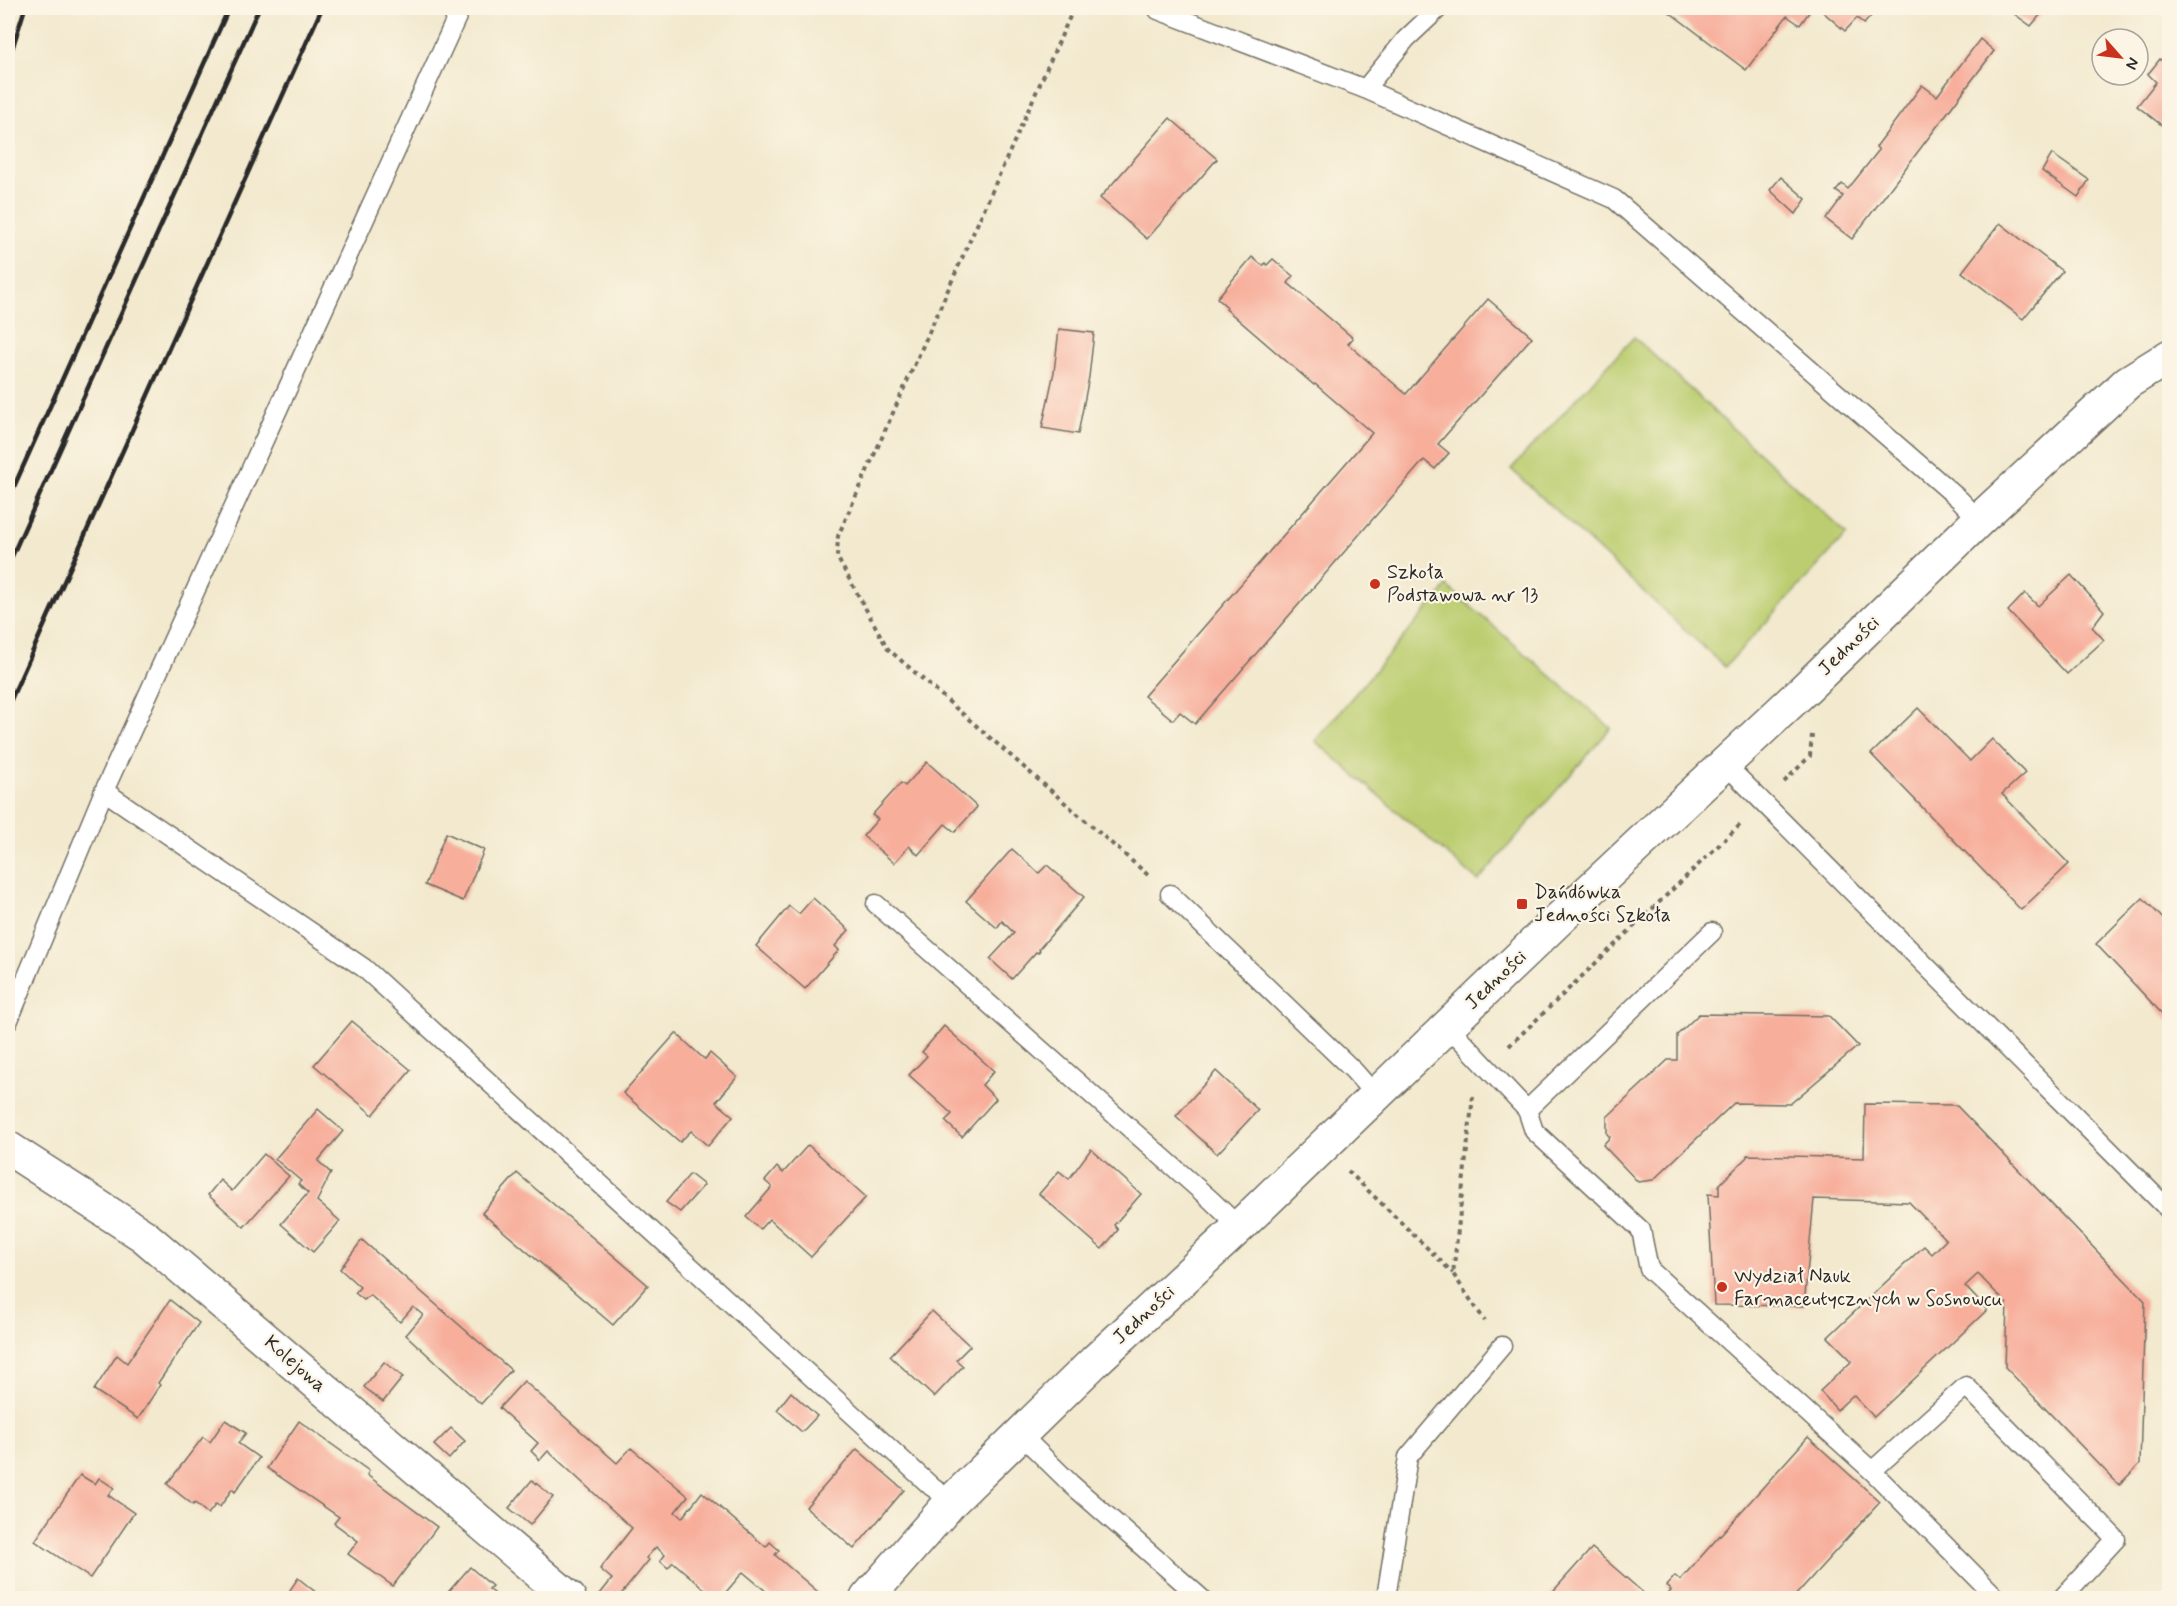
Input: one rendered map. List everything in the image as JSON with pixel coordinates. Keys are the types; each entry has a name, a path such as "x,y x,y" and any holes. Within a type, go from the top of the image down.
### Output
{"street":[{"name":"Jedności","path":"867,1599 952,1501 1022,1435 1095,1361 1239,1227 1979,520 2127,382 2169,356"},
{"name":"Kolejowa","path":"8,1148 144,1236 569,1599"}],"lane":[{"path":"8,1022 104,790 461,8"},
{"path":"1365,89 1406,39 1439,8"},
{"path":"1158,10 1365,89 1614,199 1951,492 1979,520"},
{"path":"1725,764 2169,1211"},
{"path":"104,790 364,968 932,1488 952,1501"},
{"path":"1170,894 1354,1071 1375,1095"},
{"path":"876,904 1239,1227"},
{"path":"1527,1110 1712,932"},
{"path":"1448,1026 1527,1110 1534,1131 1641,1230 1648,1269 1872,1470 1998,1599"},
{"path":"1386,1599 1408,1457 1502,1346"},
{"path":"1872,1470 1966,1386 2116,1539 2062,1599"},
{"path":"1022,1435 1071,1484 1201,1599"}],"path":[{"path":"1158,10 1072,12 838,536 837,557 888,649 1170,894"},
{"path":"1453,1274 1475,1078 1810,756 1812,733"},
{"path":"1341,1164 1453,1274 1502,1346"}],"green space":[{"path":"1634,337 1847,534 1725,667 1511,469"},
{"path":"1447,586 1611,728 1478,881 1315,741"}],"building":[{"path":"1664,8 1812,8 1800,25 1787,16 1746,70"},
{"path":"1827,8 1878,8 1864,24 1857,18 1845,31 1823,12"},
{"path":"2006,8 2046,8 2031,26"},
{"path":"1980,39 1994,51 1852,239 1826,219 1843,196 1836,191 1842,184 1848,189 1879,150 1876,147 1922,85 1937,96"},
{"path":"2160,59 2169,66 2168,130 2137,106 2156,82 2150,76 2150,72"},
{"path":"1170,118 1217,159 1147,239 1100,198"},
{"path":"2052,154 2089,180 2078,197 2042,171"},
{"path":"1781,177 1806,199 1796,214 1770,190"},
{"path":"2000,223 2062,271 2023,319 1962,272"},
{"path":"1252,257 1263,266 1273,259 1293,276 1288,283 1353,338 1348,344 1406,394 1488,299 1532,337 1438,444 1449,453 1435,469 1424,460 1195,724 1180,712 1173,720 1144,696 1372,433 1226,309 1227,307 1217,298"},
{"path":"1059,329 1094,333 1089,377 1078,434 1042,428 1054,372"},
{"path":"2071,575 2104,611 2092,627 2104,640 2067,674 2008,611 2025,593 2038,606"},
{"path":"1918,708 1970,761 1992,739 2025,773 2002,794 2069,864 2021,910 1871,754"},
{"path":"927,762 977,807 955,832 945,824 918,855 909,846 894,863 863,836 878,819 872,815 901,783 905,786"},
{"path":"446,833 484,850 463,901 425,885"},
{"path":"1012,849 1039,873 1047,865 1084,897 1038,953 1036,952 1012,979 990,959 1014,933 1002,921 997,928 966,901"},
{"path":"813,898 849,930 835,946 839,950 805,989 756,946 789,906 799,914"},
{"path":"2143,898 2169,925 2169,1021 2096,944"},
{"path":"1699,1014 1829,1016 1858,1046 1790,1104 1734,1103 1653,1180 1638,1182 1603,1145 1610,1137 1607,1134 1607,1117 1668,1060 1677,1060 1677,1035"},
{"path":"352,1021 411,1070 373,1115 314,1065"},
{"path":"944,1026 994,1071 982,1085 996,1099 962,1137 945,1121 952,1114 909,1075 927,1056 922,1052"},
{"path":"676,1033 703,1058 705,1059 710,1053 737,1077 716,1102 733,1116 708,1146 691,1131 680,1142 623,1093"},
{"path":"1216,1071 1258,1110 1217,1154 1176,1116"},
{"path":"1865,1104 1956,1105 2145,1301 2140,1464 2119,1485 2005,1367 2007,1304 1978,1274 1965,1286 1987,1310 1874,1417 1853,1395 1837,1410 1820,1391 1852,1361 1828,1337 1924,1246 1932,1254 1946,1240 1909,1202 1814,1199 1804,1306 1714,1305 1708,1194 1719,1195 1719,1185 1747,1155 1864,1158"},
{"path":"318,1109 343,1131 318,1161 331,1173 317,1201 340,1221 313,1252 281,1224 308,1193 298,1184 301,1181 275,1159"},
{"path":"808,1145 866,1197 811,1257 769,1219 760,1229 746,1217 772,1187 765,1181 777,1167 783,1173"},
{"path":"1091,1149 1141,1194 1114,1225 1118,1230 1102,1249 1039,1194 1059,1171 1069,1179"},
{"path":"264,1154 289,1176 244,1227 208,1195 220,1180 232,1191"},
{"path":"517,1173 648,1285 613,1325 482,1213"},
{"path":"690,1174 704,1185 680,1212 666,1202"},
{"path":"362,1240 511,1370 481,1404 406,1335 423,1315 413,1307 400,1322 370,1295 364,1300 355,1293 360,1287 340,1269"},
{"path":"170,1300 199,1323 158,1383 160,1385 138,1419 94,1390 117,1355 127,1363"},
{"path":"932,1311 970,1346 956,1360 963,1366 934,1397 890,1356"},
{"path":"384,1362 403,1377 383,1402 364,1387"},
{"path":"524,1381 617,1463 631,1448 688,1496 675,1512 682,1518 702,1492 766,1547 770,1542 779,1550 775,1555 825,1598 774,1598 743,1572 721,1598 704,1598 709,1593 673,1562 668,1568 660,1561 665,1555 656,1547 646,1558 649,1560 619,1597 616,1594 612,1598 605,1598 600,1594 612,1579 600,1569 632,1528 548,1451 540,1460 531,1451 538,1443 499,1408"},
{"path":"791,1392 817,1416 802,1432 777,1410"},
{"path":"225,1420 246,1433 238,1443 259,1458 235,1492 232,1489 220,1507 216,1504 208,1514 167,1484 203,1437 210,1442"},
{"path":"299,1421 369,1471 367,1475 437,1527 393,1586 348,1554 358,1541 334,1523 339,1517 267,1468"},
{"path":"451,1428 465,1441 449,1459 434,1445"},
{"path":"1808,1437 1880,1502 1793,1598 1664,1598 1671,1591 1666,1586 1675,1576 1680,1580"},
{"path":"857,1449 904,1490 854,1549 806,1507"},
{"path":"80,1475 95,1484 99,1478 114,1488 108,1495 134,1513 90,1578 35,1541"},
{"path":"532,1480 553,1497 530,1525 509,1508"},
{"path":"1592,1548 1623,1575 1649,1598 1547,1598"},
{"path":"470,1567 492,1586 489,1589 500,1598 443,1598"},
{"path":"298,1578 323,1598 294,1598 288,1593"}],"railway":[{"path":"8,62 25,8"},
{"path":"8,500 229,8"},
{"path":"8,565 259,8"},
{"path":"8,706 322,8"}],"place":[{"name":"Szkoła Podstawowa nr 13","path":"1375,584"},
{"name":"Dańdówka Jedności Szkoła","path":"1522,904"},
{"name":"Wydział Nauk Farmaceutycznych w Sosnowcu","path":"1722,1287"}]}
